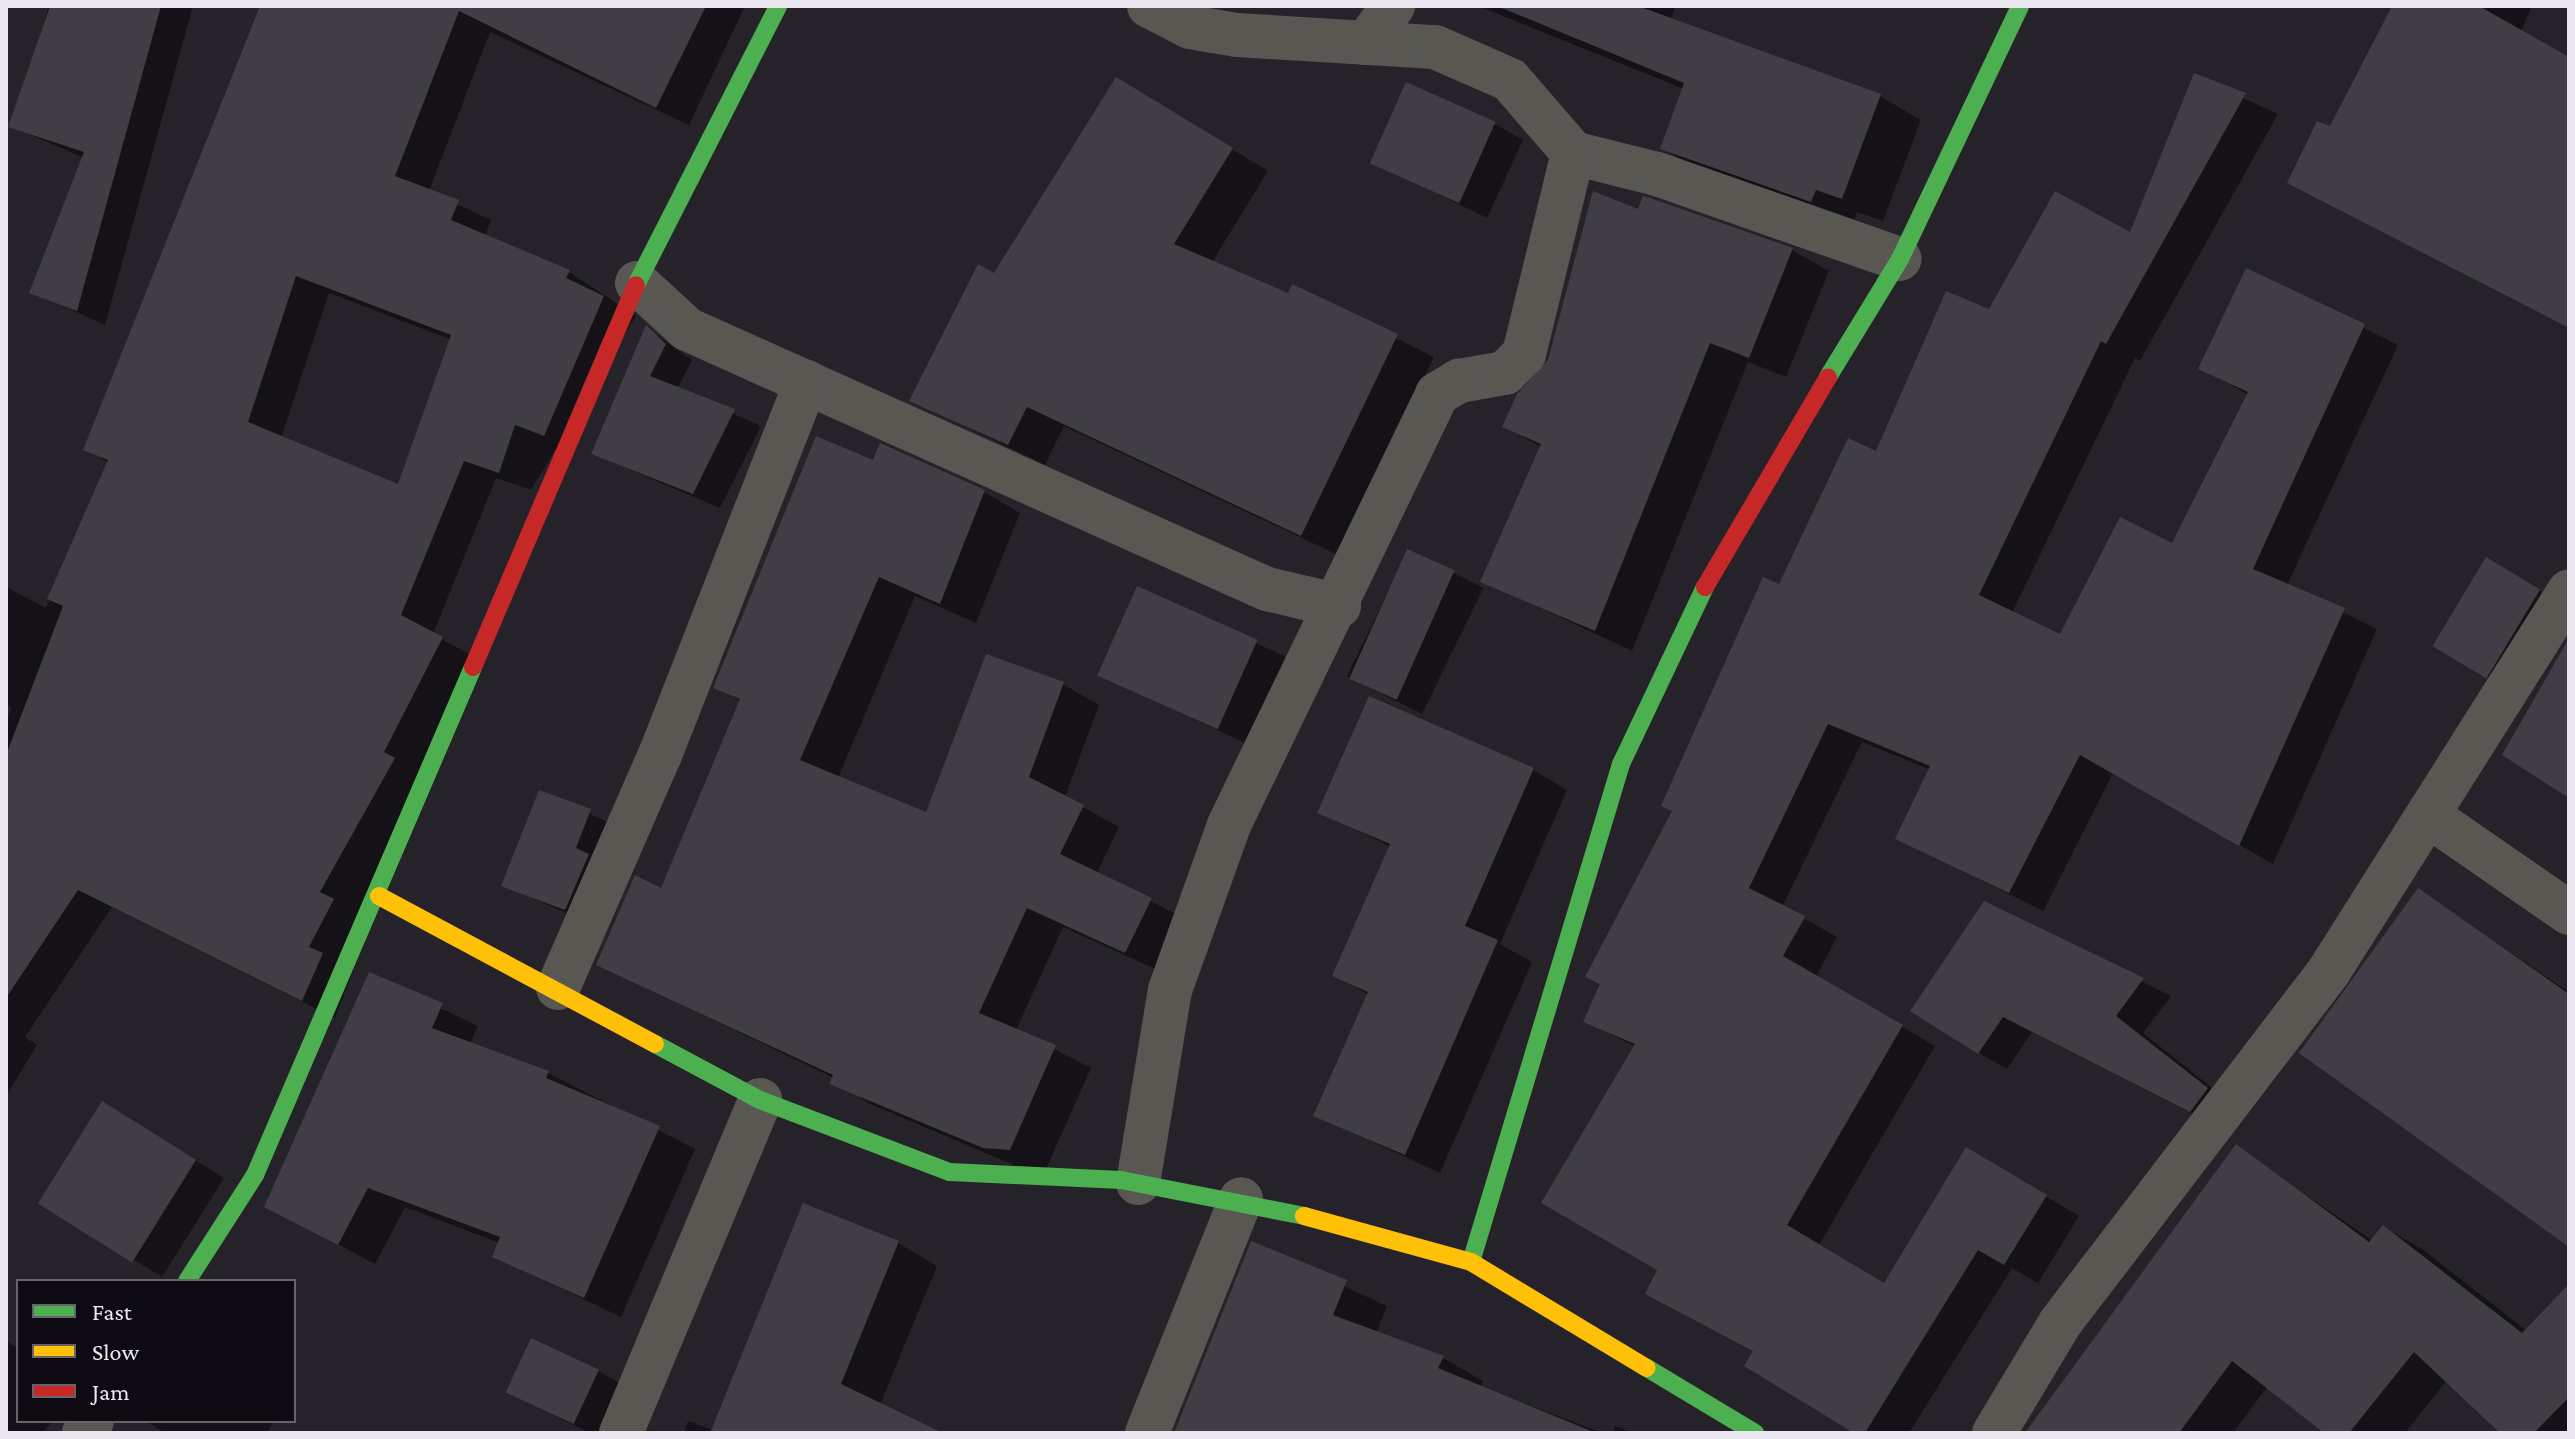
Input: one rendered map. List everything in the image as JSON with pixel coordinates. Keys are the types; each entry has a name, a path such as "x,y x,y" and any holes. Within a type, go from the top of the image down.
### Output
{"street":[{"path":"188,1279 255,1175 379,896 637,283 778,6"},
{"path":"1149,6 1190,27 1435,47 1510,80 1573,153 1657,174 1900,259"},
{"path":"1366,43 1393,6"},
{"path":"1471,1262 1621,764 1726,544 1900,259 2020,6"},
{"path":"1138,1183 1170,990 1229,825 1339,606 1437,394 1459,381 1505,373 1524,354 1573,153"},
{"path":"637,283 687,329 1267,589 1339,606"},
{"path":"558,988 660,755 806,382"},
{"path":"1994,1433 2060,1323 2329,971 2569,591"},
{"path":"2429,816 2569,913"},
{"path":"379,896 558,988 760,1100 950,1172 1138,1183 1241,1199 1471,1262 1755,1433"},
{"path":"621,1433 760,1100"},
{"path":"1147,1433 1241,1199"}],"building":[{"path":"50,6 161,6 77,311 29,293 84,152 8,127"},
{"path":"260,6 706,6 656,108 459,11 395,176 459,200 451,220 570,270 566,278 604,296 544,436 515,425 499,473 464,461 401,615 443,637 384,752 395,758 320,892 334,899 309,947 323,953 302,1001 78,890 6,998 6,755 63,606 47,599 108,460 83,450","holes":["296,276 451,335 398,484 248,422"]},
{"path":"1497,6 1638,6 1881,94 1842,199 1816,190 1811,202 1660,149 1684,83"},
{"path":"2392,6 2479,6 2569,57 2569,328 2287,183 2317,121 2330,126"},
{"path":"2194,73 2246,93 2106,344 2101,341 1979,595 2060,634 2120,517 2172,543 2248,392 2198,369 2246,268 2365,324 2253,569 2345,608 2239,846 2080,755 2009,893 1895,839 1930,766 1828,724 1749,888 1805,916 1783,956 1903,1025 1787,1225 1884,1283 1966,1147 2047,1195 2004,1265 1978,1250 1865,1433 1854,1433 1744,1366 1753,1351 1645,1294 1657,1270 1541,1203 1635,1044 1583,1022 1600,984 1585,977 1672,811 1661,806 1763,577 1779,584 1848,438 1876,451 1946,291 1989,309 2055,191 2130,232"},
{"path":"1116,77 1233,148 1174,244 1288,293 1292,284 1398,334 1301,536 1027,407 1008,445 909,401 978,264 994,273"},
{"path":"1406,82 1496,122 1459,203 1370,163"},
{"path":"1593,191 1638,209 1643,196 1793,248 1749,358 1710,343 1595,631 1480,582 1541,444 1502,427 1517,394 1548,360"},
{"path":"646,325 666,344 650,376 735,409 693,494 591,454"},
{"path":"816,436 873,460 880,443 985,490 940,604 879,577 800,760 926,812 986,654 1064,682 1029,777 1084,805 1060,854 1152,898 1125,953 1027,908 979,1013 1056,1045 1010,1150 983,1148 829,1084 833,1075 596,965 635,875 661,888 740,699 713,688"},
{"path":"1407,549 1455,570 1397,700 1349,679"},
{"path":"2486,557 2540,589 2486,679 2432,646"},
{"path":"1137,586 1258,640 1218,729 1097,676"},
{"path":"2569,638 2569,798 2502,755"},
{"path":"1369,696 1534,768 1465,926 1498,940 1405,1155 1313,1116 1368,992 1332,976 1390,844 1317,813"},
{"path":"539,790 591,809 576,848 589,854 565,910 501,886"},
{"path":"2418,888 2569,994 2569,1247 2299,1053"},
{"path":"1984,901 2144,978 2116,1016 2208,1088 2190,1112 2003,1017 1978,1054 1910,1011"},
{"path":"369,972 443,1003 432,1028 549,1071 546,1078 660,1126 584,1298 492,1257 500,1237 368,1188 338,1245 264,1207"},
{"path":"102,1101 196,1160 132,1262 38,1204"},
{"path":"2236,1144 2369,1242 2383,1225 2522,1333 2569,1284 2569,1397 2534,1433 2500,1433 2414,1352 2349,1433 2324,1433 2232,1361 2179,1433 2025,1433"},
{"path":"803,1203 899,1241 841,1384 943,1433 710,1433"},
{"path":"1251,1241 1347,1280 1333,1315 1444,1356 1438,1368 1596,1433 1174,1433"},
{"path":"531,1338 599,1370 574,1424 506,1392"}],"traffic: fast":[{"path":"636,285 778,6"},
{"path":"1828,377 1900,259 2020,6"},
{"path":"1471,1262 1621,764 1705,587"},
{"path":"188,1279 255,1175 473,667"},
{"path":"655,1044 760,1100 950,1172 1121,1180 1304,1216"},
{"path":"1647,1368 1755,1433"}],"traffic: slow":[{"path":"379,896 655,1044"},
{"path":"1304,1216 1471,1262 1647,1368"}],"traffic: jam":[{"path":"473,667 636,285"},
{"path":"1705,587 1828,377"}]}
